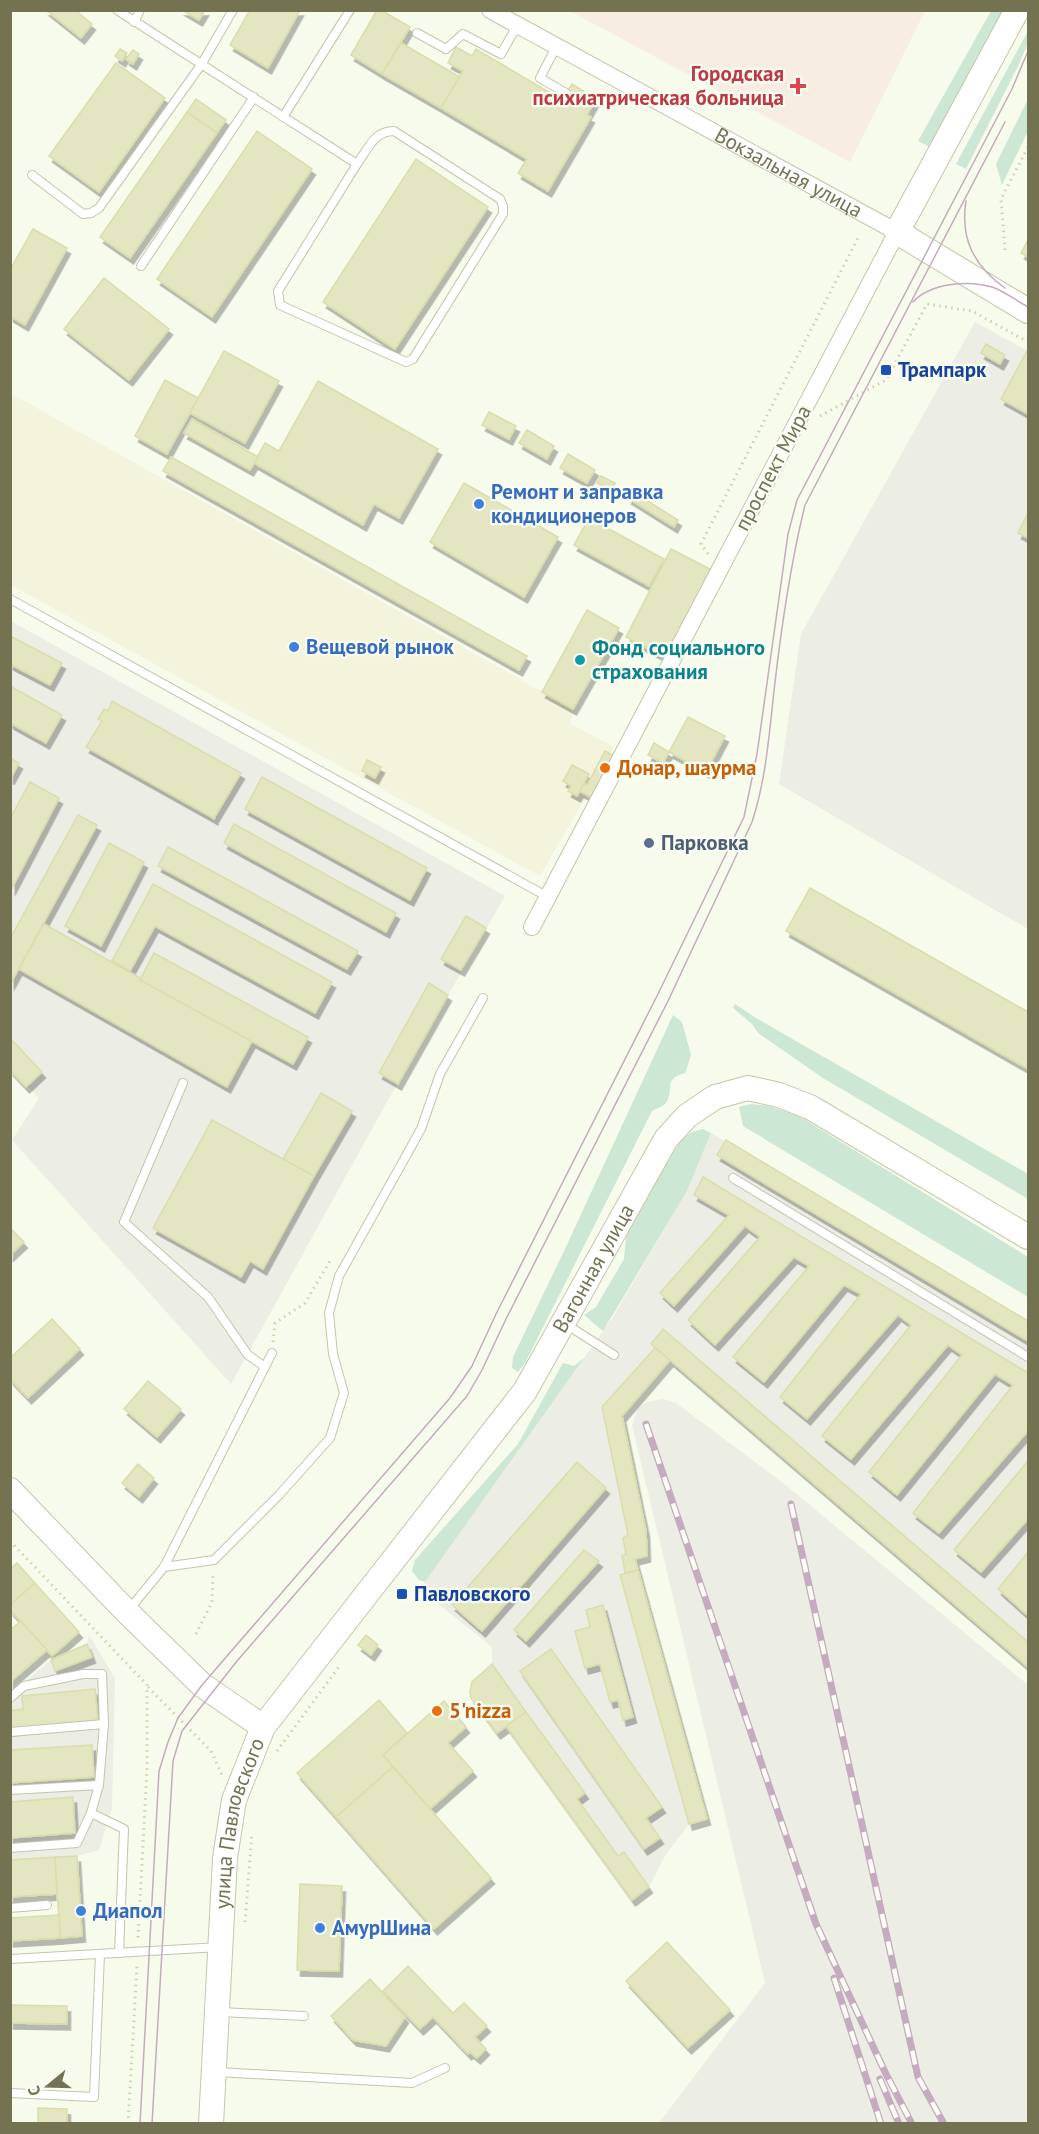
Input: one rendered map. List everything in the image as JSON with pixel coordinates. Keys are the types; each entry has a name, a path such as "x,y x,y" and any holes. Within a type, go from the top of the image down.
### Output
{"street":[{"name":"Вокзальная улица","path":"490,10 897,232 1029,310"},
{"name":"проспект Мира","path":"532,927 897,232 1017,10"},
{"name":"Вокзальная улица","path":"897,232 991,275 1029,296"},
{"name":"Вагонная улица","path":"263,1727 525,1391 666,1139 687,1116 715,1097 748,1088 779,1095 810,1107 1029,1237"},
{"name":"улица Павловского","path":"11,1491 202,1685 263,1727 234,1800 225,1858 211,2124"}],"lane":[{"path":"117,10 357,164"},
{"path":"134,22 140,10"},
{"path":"32,175 82,213 91,213 99,208 201,65 233,10"},
{"path":"283,117 350,10"},
{"path":"417,33 446,49 463,34 501,54 518,26"},
{"path":"556,47 540,78 566,93"},
{"path":"141,266 254,97"},
{"path":"384,131 394,131 500,199 503,206 503,214 413,359 406,362 280,305 278,291 357,164 377,136 384,131"},
{"path":"10,598 548,897"},
{"path":"164,1567 214,1560 279,1495 330,1438 344,1393 333,1354 329,1313 339,1276 421,1130 440,1074 483,998"},
{"path":"183,1083 124,1222 208,1297 248,1355 265,1367"},
{"path":"733,1178 1029,1357"},
{"path":"563,1323 614,1355"},
{"path":"128,1612 164,1567 272,1353"},
{"path":"10,1698 24,1686 83,1674 102,1674 104,1724 99,1785 91,1814 77,1843 10,1848"},
{"path":"10,1732 104,1724"},
{"path":"10,1790 99,1785"},
{"path":"91,1814 124,1829 119,1953"},
{"path":"10,1908 47,1905"},
{"path":"10,1959 220,1947"},
{"path":"10,2092 94,2097 100,1954"},
{"path":"217,2012 304,2016"},
{"path":"214,2072 412,2083 445,2068"}],"path":[{"path":"1005,250 1001,199 1029,147"},
{"path":"720,570 701,544 860,236"},
{"path":"792,431 886,380 927,304 972,311 1029,342"},
{"path":"272,1353 275,1323 305,1303 334,1254"},
{"path":"10,1541 211,1751 224,1779"},
{"path":"196,1634 212,1602 214,1560"},
{"path":"277,1752 344,1660"},
{"path":"147,1685 147,1768"},
{"path":"244,1930 253,1826"}],"shaded area":[{"name":"Городская психиатрическая больница","path":"570,11 925,11 850,162"},
{"path":"991,11 1006,11 932,148 918,141"},
{"path":"1028,31 1028,43 1019,64 966,169 956,164"},
{"path":"1028,99 1028,131 1002,185 996,164"},
{"path":"975,322 1028,351 1028,929 779,784 801,634"},
{"name":"Вещевой рынок","path":"10,393 575,710 569,723 614,747 540,876 11,585"},
{"path":"11,621 505,896 382,1111 231,1384 12,1140 39,1098 11,1070"},
{"path":"735,1004 1028,1174 1028,1199 823,1078 758,1033 752,1024 733,1008"},
{"path":"673,1015 682,1022 691,1055 685,1073 671,1082 665,1104 652,1111 525,1363 518,1372 512,1368 513,1357"},
{"path":"751,1104 768,1106 797,1115 1028,1257 1028,1297 743,1126 739,1107"},
{"path":"703,1129 711,1133 687,1191 603,1331 584,1315 596,1307 624,1259 627,1227 681,1140 692,1132"},
{"path":"711,1133 1028,1321 1028,1667 669,1361 622,1415 646,1531 647,1556 635,1559 707,1819 689,1824 664,1857 649,1887 624,1852 618,1856 577,1799 584,1793 492,1664 492,1647 420,1589 613,1317 687,1191"},
{"path":"584,1358 425,1582 419,1580 412,1571 415,1560 518,1444 563,1363 574,1366"},
{"path":"662,1399 676,1403 783,1483 1028,1685 1028,2123 659,2123 765,1983 632,1425 638,1408 647,1402"},
{"path":"89,1635 115,1678 112,1808 99,1850 77,1856 55,1857 11,1879 11,1693 51,1660 87,1644"}],"building":[{"path":"46,10 75,10 92,24 81,38"},
{"path":"182,10 205,10 199,20"},
{"path":"250,10 300,10 268,68 230,45"},
{"path":"377,10 381,10 410,27 382,74 351,55"},
{"path":"401,43 460,77 441,108 382,74"},
{"path":"456,47 472,56 476,49 562,100 572,84 596,99 587,115 591,117 548,191 518,173 527,159 441,108 463,71 448,63"},
{"path":"120,49 127,53 122,61 115,56"},
{"path":"133,50 139,54 133,64 126,59"},
{"path":"116,63 165,98 99,192 49,156"},
{"path":"196,99 226,120 217,133 187,112"},
{"path":"187,112 217,133 130,258 100,237"},
{"path":"257,131 312,169 212,317 157,279"},
{"path":"416,159 488,207 395,349 323,302"},
{"path":"33,229 67,248 25,325 10,316 10,270"},
{"path":"1028,240 1028,257 1021,253"},
{"path":"104,278 169,329 129,380 64,329"},
{"path":"986,344 1005,355 1000,364 981,353"},
{"path":"224,351 279,381 245,443 190,413"},
{"path":"1028,351 1028,414 1001,399"},
{"path":"165,380 198,398 167,454 135,436"},
{"path":"318,381 438,449 399,518 374,504 363,525 254,463 265,443 279,451"},
{"path":"489,412 516,426 509,439 482,425"},
{"path":"192,419 258,457 250,470 184,433"},
{"path":"527,430 554,446 547,459 519,443"},
{"path":"568,454 595,470 587,483 560,468"},
{"path":"171,457 527,656 519,670 163,471"},
{"path":"601,476 615,483 611,491 597,483"},
{"path":"464,483 558,537 524,597 430,542"},
{"path":"632,491 678,520 674,527 628,498"},
{"path":"1028,513 1028,538 1018,533"},
{"path":"589,518 664,559 649,586 574,545"},
{"path":"671,549 712,570 666,658 626,637"},
{"name":"Фонд социального страхования","path":"587,610 619,628 573,709 542,692"},
{"path":"10,636 62,663 50,685 10,664"},
{"path":"10,686 62,715 46,743 10,723"},
{"path":"112,701 241,773 215,819 86,747 102,721 98,719 104,709 108,711"},
{"path":"688,717 725,736 706,772 669,752"},
{"path":"654,743 669,752 663,763 648,755"},
{"path":"605,751 614,756 591,797 579,791 584,783 587,785"},
{"path":"10,758 19,763 11,778 10,778"},
{"path":"367,760 381,767 375,778 362,771"},
{"path":"572,765 589,774 577,796 568,791 571,786 563,781"},
{"path":"262,777 427,868 410,900 245,809"},
{"path":"30,782 59,798 12,888 10,819"},
{"path":"78,815 97,825 11,983 10,939"},
{"path":"234,824 396,913 386,932 224,843"},
{"path":"109,843 144,862 101,946 65,926"},
{"path":"168,847 358,951 347,969 158,866"},
{"path":"153,884 332,982 315,1013 155,926 130,971 112,961"},
{"path":"810,888 1028,1012 1028,1069 786,931"},
{"path":"466,916 486,928 461,970 441,959"},
{"path":"44,924 252,1041 227,1087 19,969"},
{"path":"154,953 308,1037 293,1064 140,980"},
{"path":"429,983 448,995 398,1084 379,1073"},
{"path":"10,1038 42,1072 26,1087 10,1070"},
{"path":"321,1093 352,1111 314,1176 283,1159"},
{"path":"212,1120 314,1176 263,1269 250,1261 241,1277 153,1228"},
{"path":"726,1140 1028,1321 1028,1341 717,1155"},
{"path":"703,1177 1028,1373 1028,1431 939,1533 913,1513 1013,1385 995,1374 897,1495 869,1472 962,1355 948,1345 851,1459 822,1436 911,1325 898,1315 807,1419 780,1397 861,1294 844,1285 764,1382 733,1357 809,1266 794,1257 715,1345 688,1320 760,1237 745,1226 674,1306 660,1293 729,1215 694,1195"},
{"path":"10,1228 24,1242 10,1255"},
{"path":"52,1319 80,1349 28,1398 10,1379 10,1358"},
{"path":"663,1329 1028,1642 1028,1667 651,1344"},
{"path":"655,1348 670,1360 622,1416 646,1531 647,1556 635,1559 638,1570 625,1573 622,1556 626,1554 623,1538 628,1535 602,1407"},
{"path":"148,1381 181,1409 157,1437 124,1409"},
{"path":"1028,1461 1028,1519 981,1572 954,1550"},
{"path":"577,1462 606,1488 482,1631 452,1605"},
{"path":"138,1464 154,1478 139,1497 122,1483"},
{"path":"584,1550 599,1561 526,1641 514,1630"},
{"path":"1028,1552 1028,1611 1026,1614 998,1589"},
{"path":"17,1563 35,1583 10,1605 10,1569"},
{"path":"638,1570 707,1819 689,1824 620,1575"},
{"path":"35,1583 79,1632 52,1656 10,1610 10,1605"},
{"path":"603,1605 633,1717 623,1720 618,1700 610,1702 600,1664 585,1668 575,1631 590,1627 586,1610"},
{"path":"21,1621 47,1650 10,1682 10,1630"},
{"path":"366,1635 378,1645 371,1655 358,1645"},
{"path":"87,1644 92,1657 55,1671 51,1660"},
{"path":"551,1649 662,1807 646,1818 660,1838 644,1849 520,1671"},
{"path":"492,1664 526,1712 497,1733 471,1698 470,1691 472,1682"},
{"path":"95,1689 98,1721 10,1730 10,1711 23,1709 22,1696"},
{"path":"379,1700 407,1733 383,1755 393,1767 336,1817 297,1773"},
{"path":"444,1701 466,1727 448,1743 473,1771 430,1809 383,1755"},
{"path":"526,1712 585,1793 577,1799 618,1856 624,1852 649,1887 632,1900 506,1726"},
{"path":"92,1745 94,1777 10,1783 10,1750"},
{"path":"393,1767 491,1878 434,1929 336,1817"},
{"path":"73,1797 75,1833 10,1838 10,1802"},
{"path":"77,1856 82,1936 60,1938 55,1857"},
{"path":"55,1857 57,1894 10,1897 10,1860"},
{"name":"АмурШина","path":"300,1884 342,1886 339,1971 297,1970"},
{"path":"59,1915 60,1938 10,1941 10,1918"},
{"path":"667,1942 730,2010 688,2048 626,1981"},
{"path":"408,1966 453,2013 464,2003 487,2026 475,2037 486,2049 477,2058 470,2052 468,2054 433,2017 420,2029 383,1991"},
{"path":"370,1979 405,2017 386,2046 353,2040 331,2016"},
{"path":"10,2005 67,2006 67,2024 10,2023"},
{"path":"38,2108 67,2109 67,2124 38,2124"}],"tram line":[{"path":"140,2124 159,1771 178,1718 202,1685 450,1398 472,1366 744,817 757,754 788,534 797,500 1012,89 1028,51"},
{"path":"152,2124 173,1761 182,1731 237,1661 467,1396 482,1370 668,1001 752,822 764,774 786,598 805,505 1005,122"},
{"path":"966,201 965,228 972,250 977,261 994,280 1005,288"},
{"path":"913,302 939,287 972,284 997,289 1028,307"}],"railway":[{"path":"646,1424 816,1924 885,2072 912,2124"},
{"path":"791,1504 918,2077 944,2124"},
{"path":"834,1978 881,2124"},
{"path":"880,2079 899,2124"}],"place":[{"name":"Городская психиатрическая больница","path":"798,86"},
{"name":"Трампарк","path":"886,370"},
{"name":"Ремонт и заправка кондиционеров","path":"479,504"},
{"name":"Вещевой рынок","path":"294,647"},
{"name":"Фонд социального страхования","path":"580,660"},
{"name":"Донар, шаурма","path":"605,768"},
{"name":"Парковка","path":"649,843"},
{"name":"Павловского","path":"402,1594"},
{"name":"5'nizza","path":"437,1711"},
{"name":"Диапол","path":"81,1911"},
{"name":"АмурШина","path":"320,1928"}]}
